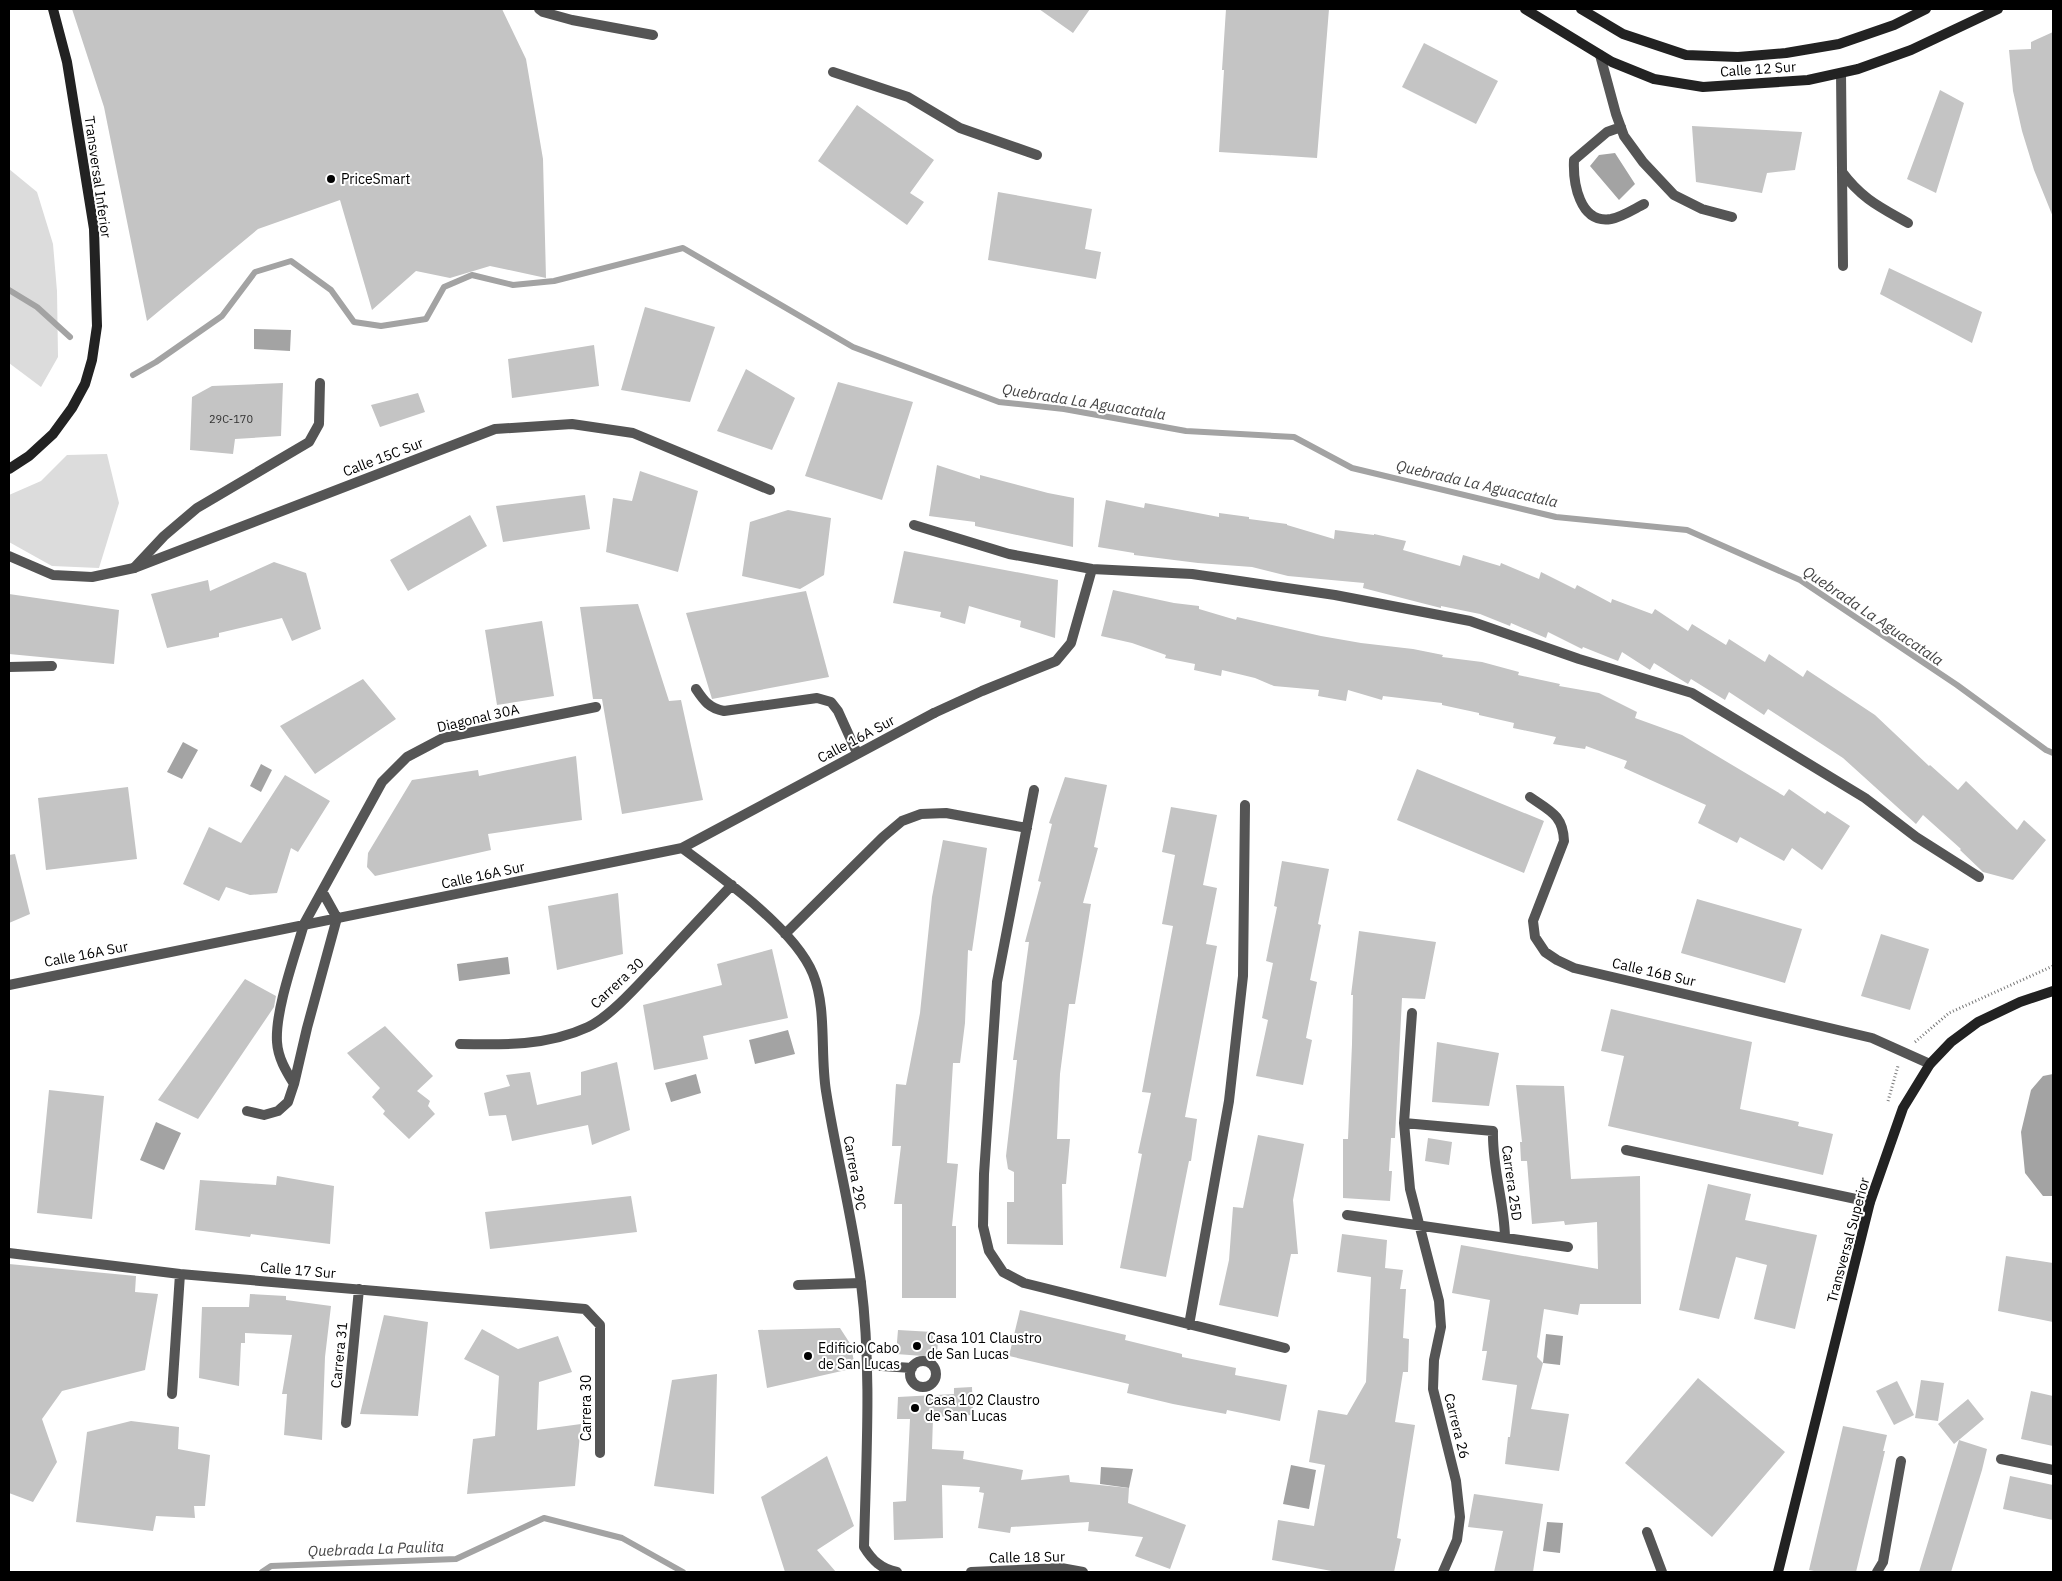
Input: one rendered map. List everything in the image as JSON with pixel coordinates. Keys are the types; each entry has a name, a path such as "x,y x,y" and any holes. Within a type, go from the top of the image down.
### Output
{"main road":[{"name":"Transversal Inferior","path":"9,469 29,456 53,434 72,408 85,384 92,360 97,326 94,229 67,62 53,9"},
{"name":"Calle 12 Sur","path":"1525,9 1612,62 1654,79 1703,87 1808,80 1858,69 1911,50 1998,9"},
{"name":"Calle 12 Sur","path":"1581,9 1623,34 1686,56 1738,58 1786,53 1839,44 1894,25 1926,9"},
{"name":"Transversal Superior","path":"1778,1572 1870,1202 1903,1108 1930,1064 1951,1042 1978,1022 2020,1002 2053,991"}],"street":[{"path":"539,9 543,12 572,20 653,35"},
{"path":"1600,55 1624,136 1643,162 1674,195 1702,209 1732,217"},
{"path":"833,72 908,97 960,128 1037,155"},
{"path":"1842,73 1843,266"},
{"path":"1621,127 1607,132 1574,160 1574,177 1580,201 1589,213 1599,218 1611,218 1644,204"},
{"path":"1842,172 1855,190 1908,223"},
{"path":"134,568 164,536 197,508 309,442 318,424 320,383"},
{"name":"Calle 15C Sur","path":"9,556 53,575 92,577 134,568 495,428 572,424 633,433 770,490"},
{"path":"914,525 1008,554 1092,569 1192,574 1335,596 1470,621 1580,659 1692,693 1865,798 1916,837 1979,877"},
{"name":"Calle 16A Sur","path":"9,985 682,848 934,713 1056,661 1071,643 1092,569"},
{"path":"9,667 52,666"},
{"path":"696,689 705,703 713,709 724,711 817,698 830,702 838,712 857,753"},
{"name":"Diagonal 30A","path":"294,1084 282,1065 277,1043 277,1020 304,924 382,782 407,757 443,738 596,707"},
{"path":"1034,790 997,982 984,1174 983,1226 988,1251 1003,1272 1024,1283 1285,1348"},
{"name":"Calle 16B Sur","path":"1530,797 1556,815 1563,827 1564,841 1532,921 1535,937 1545,952 1574,968 1872,1038 1930,1064"},
{"path":"1189,1325 1230,1101 1243,976 1245,805"},
{"path":"785,934 883,837 902,821 922,814 946,813 1027,828"},
{"name":"Carrera 29C","path":"682,848 732,885 785,934 803,954 814,974 820,1001 822,1056 826,1090 861,1283 867,1365 864,1547 872,1560 891,1571 897,1572"},
{"name":"Carrera 30","path":"460,1044 526,1044 558,1038 589,1027 638,986 732,885"},
{"path":"247,1111 264,1115 278,1111 288,1102 337,918 322,891"},
{"name":"Carrera 26","path":"1412,1013 1404,1123 1410,1189 1439,1301 1441,1327 1434,1360 1433,1389 1456,1481 1460,1518 1457,1540 1443,1572"},
{"name":"Carrera 25D","path":"1404,1123 1493,1131 1492,1155 1504,1213 1505,1238"},
{"path":"1626,1150 1870,1202"},
{"path":"1347,1214 1568,1247"},
{"name":"Calle 17 Sur","path":"9,1254 180,1274 584,1309"},
{"path":"172,1394 180,1274"},
{"path":"798,1285 861,1283"},
{"name":"Carrera 31","path":"346,1422 359,1289"},
{"name":"Carrera 30","path":"584,1309 600,1325 600,1453"},
{"path":"867,1365 912,1368"},
{"path":"2001,1459 2053,1470"},
{"path":"1877,1572 1883,1562 1902,1461"},
{"path":"1647,1532 1662,1572"},
{"name":"Calle 18 Sur","path":"971,1572 1061,1568 1083,1572"}],"shaded area":[{"path":"1615,153 1635,184 1619,200 1590,166 1599,155"},
{"path":"9,169 37,192 53,244 57,291 58,357 41,387 9,363"},
{"path":"254,329 291,330 290,351 254,349"},
{"path":"107,454 119,503 99,568 52,566 9,542 9,495 41,481 67,455"},
{"path":"183,742 198,750 182,779 167,772"},
{"path":"261,764 272,770 261,792 250,786"},
{"path":"508,957 510,974 459,981 457,964"},
{"path":"788,1030 795,1054 755,1064 749,1040"},
{"path":"696,1074 701,1093 671,1102 665,1083"},
{"path":"2053,1074 2053,1196 2043,1196 2025,1173 2021,1132 2031,1090 2043,1076"},
{"path":"156,1122 181,1133 164,1170 140,1160"},
{"path":"1546,1334 1563,1336 1560,1365 1543,1363"},
{"path":"1291,1465 1316,1470 1309,1509 1283,1504"},
{"path":"1101,1467 1133,1469 1129,1488 1100,1484"},
{"path":"1547,1522 1563,1523 1560,1553 1543,1551"}],"building":[{"name":"PriceSmart","path":"72,9 502,9 526,59 543,159 546,278 490,266 450,278 416,271 372,310 340,200 258,229 147,321 104,107"},
{"path":"1039,9 1090,9 1073,33"},
{"path":"1226,9 1329,9 1317,158 1219,152"},
{"path":"2053,32 2053,217 2034,170 2022,131 2013,91 2009,50 2031,49 2031,42"},
{"path":"1424,43 1498,81 1476,124 1402,87"},
{"path":"1940,90 1964,103 1936,193 1907,179"},
{"path":"857,105 934,160 910,193 924,202 907,225 818,161"},
{"path":"1692,126 1802,132 1795,170 1767,173 1762,193 1696,182"},
{"path":"998,192 1092,209 1085,249 1101,252 1096,279 988,260"},
{"path":"1889,268 1982,312 1972,343 1880,294"},
{"path":"645,307 715,327 690,402 621,390"},
{"path":"594,345 599,386 512,398 508,359"},
{"path":"746,369 795,398 772,450 717,431"},
{"path":"838,382 913,402 882,500 805,476"},
{"path":"283,383 281,436 235,439 233,454 190,450 192,397 212,386"},
{"path":"418,393 425,412 380,427 371,405"},
{"path":"937,465 980,479 980,475 1074,498 1073,547 975,526 975,522 929,516"},
{"path":"640,471 698,491 678,572 606,552 613,498 632,501"},
{"path":"585,495 590,529 503,542 496,506"},
{"path":"1106,500 1144,508 1145,503 1219,517 1219,513 1249,517 1249,519 1287,524 1334,539 1335,530 1374,534 1406,541 1403,550 1460,566 1463,555 1500,566 1501,563 1539,579 1541,572 1575,589 1577,585 1611,603 1612,599 1652,614 1655,609 1688,631 1692,624 1726,645 1729,639 1765,662 1769,654 1803,677 1807,670 1875,715 1929,766 1958,790 1966,781 2017,830 2024,820 2046,840 2013,880 1983,872 1961,849 1923,815 1916,824 1843,758 1768,709 1764,715 1729,692 1725,700 1691,679 1688,684 1654,663 1650,670 1622,652 1618,661 1583,647 1582,649 1548,632 1546,638 1511,623 1510,626 1480,614 1441,606 1441,608 1363,588 1364,583 1288,576 1252,567 1134,555 1134,553 1098,547"},
{"path":"788,510 831,518 824,575 800,589 742,576 750,522"},
{"path":"470,515 487,546 408,591 390,560"},
{"path":"904,551 1058,580 1055,638 1020,627 1021,621 969,606 965,624 940,617 941,612 893,603"},
{"path":"274,562 306,573 321,629 292,641 282,618 219,633 219,637 167,648 151,594 208,580 210,591"},
{"path":"1113,590 1174,603 1199,606 1199,609 1236,620 1237,617 1321,636 1413,649 1443,655 1442,657 1482,662 1519,672 1518,675 1560,684 1559,686 1599,693 1637,712 1635,718 1682,735 1784,796 1789,789 1825,814 1827,811 1850,826 1822,870 1792,848 1784,861 1740,837 1737,843 1698,823 1706,805 1624,768 1627,761 1586,746 1585,749 1553,744 1556,737 1513,728 1514,723 1442,705 1442,703 1383,696 1382,700 1348,690 1346,701 1318,696 1319,690 1274,686 1255,678 1222,670 1221,676 1194,670 1195,664 1165,658 1166,655 1132,643 1101,636"},
{"path":"806,591 829,677 712,699 686,613"},
{"path":"9,594 119,610 114,664 9,654"},
{"path":"638,604 669,701 681,700 703,800 622,814 602,699 593,699 580,607"},
{"path":"542,621 554,696 497,705 485,630"},
{"path":"363,679 396,719 315,774 280,726"},
{"path":"576,756 582,820 488,834 491,850 375,876 367,867 368,853 412,780 478,770 479,776"},
{"path":"1417,769 1544,821 1524,873 1397,820"},
{"path":"285,775 330,801 298,852 291,848 277,893 250,895 226,887 219,901 183,884 209,827 241,843"},
{"path":"1065,777 1107,785 1094,847 1098,848 1083,903 1091,904 1075,1004 1069,1004 1060,1074 1057,1139 1070,1139 1066,1184 1062,1184 1063,1245 1007,1244 1007,1202 1014,1202 1014,1172 1008,1169 1006,1156 1017,1060 1013,1060 1029,942 1025,942 1041,882 1038,881 1052,824 1049,823"},
{"path":"128,787 137,859 46,870 38,798"},
{"path":"1171,807 1217,815 1203,885 1217,888 1206,944 1217,946 1185,1117 1197,1119 1191,1161 1189,1161 1166,1277 1120,1268 1142,1154 1138,1153 1151,1093 1142,1092 1173,926 1162,924 1175,855 1162,852"},
{"path":"943,840 987,848 972,951 968,950 965,1023 960,1063 953,1063 947,1163 958,1164 952,1226 956,1226 956,1298 902,1298 902,1204 894,1204 901,1146 892,1146 896,1084 906,1085 920,1013 932,897"},
{"path":"15,854 30,914 9,923 9,855"},
{"path":"1282,861 1329,869 1318,924 1321,925 1310,980 1317,982 1306,1038 1312,1040 1303,1085 1256,1076 1268,1020 1262,1018 1273,963 1266,961 1277,907 1274,906"},
{"path":"618,893 623,954 557,970 548,906"},
{"path":"1697,899 1802,929 1785,983 1681,953"},
{"path":"1359,931 1436,942 1425,999 1402,998 1395,1138 1391,1138 1389,1171 1392,1171 1390,1201 1343,1198 1343,1139 1348,1139 1352,1044 1353,995 1351,995"},
{"path":"1881,934 1929,949 1910,1010 1861,996"},
{"path":"772,949 788,1018 703,1036 708,1059 654,1070 643,1005 722,985 717,964"},
{"path":"245,979 276,996 274,1007 198,1119 158,1100"},
{"path":"1611,1009 1752,1042 1740,1109 1799,1122 1798,1126 1833,1134 1823,1175 1608,1126 1624,1056 1601,1051"},
{"path":"385,1026 433,1076 417,1091 430,1101 428,1106 435,1114 409,1139 383,1114 385,1111 372,1097 380,1088 347,1053"},
{"path":"1437,1042 1499,1053 1489,1106 1432,1102"},
{"path":"617,1062 630,1130 592,1145 588,1125 512,1141 506,1115 489,1116 484,1093 510,1086 506,1075 530,1072 537,1105 581,1095 581,1072"},
{"path":"1516,1085 1564,1086 1571,1179 1640,1176 1641,1304 1580,1304 1578,1315 1544,1309 1537,1357 1543,1363 1531,1409 1569,1414 1559,1471 1505,1464 1517,1385 1482,1380 1487,1351 1482,1351 1490,1300 1452,1293 1461,1245 1598,1269 1597,1222 1565,1225 1564,1221 1532,1224 1527,1161 1521,1161 1520,1142 1522,1142"},
{"path":"49,1090 104,1096 92,1219 37,1213"},
{"path":"1258,1135 1304,1144 1293,1200 1298,1254 1291,1254 1278,1317 1219,1305 1229,1260 1233,1207 1243,1208"},
{"path":"1428,1138 1452,1142 1449,1165 1425,1161"},
{"path":"277,1176 334,1186 330,1244 251,1234 250,1237 195,1230 200,1180 276,1185"},
{"path":"1708,1184 1751,1194 1745,1220 1817,1235 1795,1329 1754,1319 1767,1265 1736,1257 1719,1319 1679,1310"},
{"path":"631,1196 637,1232 490,1249 485,1212"},
{"path":"1342,1234 1387,1240 1385,1268 1403,1270 1400,1289 1406,1289 1403,1338 1409,1339 1408,1372 1403,1372 1395,1422 1415,1425 1397,1538 1401,1539 1394,1572 1337,1572 1272,1560 1278,1520 1314,1526 1325,1465 1309,1462 1318,1410 1347,1415 1366,1382 1371,1277 1337,1272"},
{"path":"2006,1256 2053,1263 2053,1322 1998,1311"},
{"path":"9,1264 136,1276 135,1292 158,1294 145,1370 62,1391 42,1419 57,1462 33,1502 9,1493"},
{"path":"250,1294 286,1296 286,1300 331,1306 325,1357 322,1440 284,1435 287,1394 282,1394 292,1335 245,1333 245,1343 241,1343 239,1386 199,1378 202,1307 249,1307"},
{"path":"1020,1310 1126,1335 1125,1340 1182,1354 1182,1357 1236,1368 1235,1375 1287,1385 1280,1421 1227,1410 1226,1414 1127,1393 1129,1384 1009,1356"},
{"path":"384,1315 428,1322 418,1416 360,1414"},
{"name":"Edificio Cabo de San Lucas","path":"840,1328 851,1345 855,1368 767,1388 758,1330"},
{"path":"482,1329 518,1349 558,1336 572,1372 539,1382 537,1430 581,1424 575,1486 467,1494 473,1439 495,1436 499,1376 464,1359"},
{"name":"Casa 101 Claustro de San Lucas","path":"898,1330 933,1332 933,1338 938,1338 937,1357 896,1354"},
{"path":"717,1374 714,1494 654,1486 672,1380"},
{"path":"1698,1378 1785,1452 1712,1537 1625,1463"},
{"path":"1921,1380 1944,1383 1938,1421 1915,1418"},
{"path":"1897,1381 1914,1415 1894,1425 1876,1391"},
{"path":"972,1387 973,1415 933,1417 932,1449 964,1451 963,1459 1023,1470 1021,1480 1069,1475 1070,1482 1129,1488 1128,1503 1186,1525 1170,1569 1135,1556 1143,1537 1088,1531 1089,1522 1011,1527 1010,1533 978,1528 984,1493 979,1492 980,1487 942,1485 943,1538 894,1540 893,1502 906,1501 910,1419 897,1419 898,1397 954,1394 954,1388"},
{"path":"2031,1391 2053,1396 2053,1446 2021,1439"},
{"path":"1968,1399 1984,1419 1954,1444 1938,1424"},
{"path":"131,1421 179,1427 178,1449 210,1455 205,1506 194,1506 195,1518 156,1516 153,1531 76,1522 87,1432"},
{"path":"1843,1426 1887,1435 1883,1451 1885,1451 1856,1572 1819,1572 1809,1570"},
{"path":"1959,1440 1987,1449 1982,1470 1951,1572 1919,1572"},
{"path":"827,1456 854,1526 817,1550 836,1572 785,1572 761,1497"},
{"path":"2010,1476 2053,1485 2053,1520 2003,1509"},
{"path":"1474,1494 1543,1504 1533,1572 1494,1572 1503,1531 1468,1527"}],"waterway":[{"name":"Quebrada La Aguacatala","path":"133,375 156,362 222,316 255,272 291,261 331,290 354,322 381,326 426,319 444,287 472,275 513,285 554,281 683,248 853,347 999,402 1064,409 1186,431 1294,437 1352,468 1556,517 1687,530 1800,580 1957,685 2046,750 2053,753"},
{"name":"Quebrada La Aguacatala","path":"9,290 37,307 70,337"},
{"name":"Quebrada La Paulita","path":"262,1572 271,1566 456,1559 544,1518 622,1538 683,1572"}],"place":[{"name":"PriceSmart","path":"331,179"},
{"name":"Casa 101 Claustro de San Lucas","path":"917,1346"},
{"name":"Edificio Cabo de San Lucas","path":"808,1356"},
{"name":"Casa 102 Claustro de San Lucas","path":"915,1408"}]}
